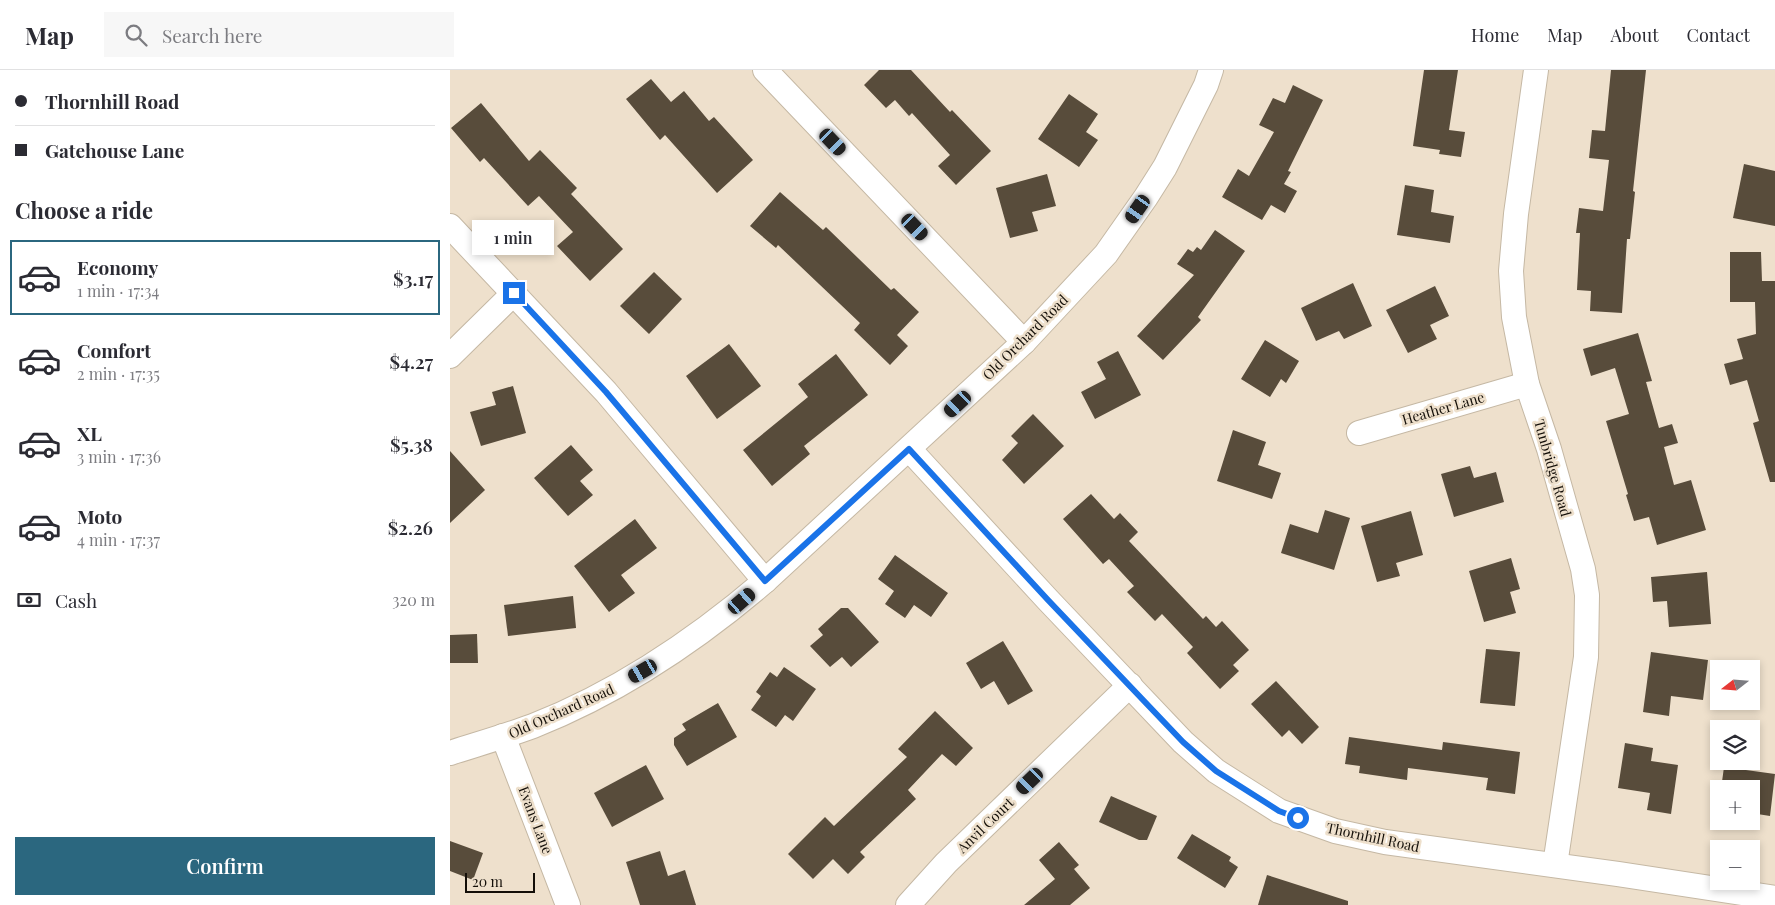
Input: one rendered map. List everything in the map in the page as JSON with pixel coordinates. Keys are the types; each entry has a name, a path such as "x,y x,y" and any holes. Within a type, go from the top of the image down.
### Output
{"street":[{"path":"765,70 1024,342"},
{"name":"Old Orchard Road","path":"450,753 533,726 617,687 680,648 730,611 765,581 1024,342 1106,254 1146,198 1167,162 1206,85 1211,70"},
{"name":"Tunbridge Road","path":"1536,70 1516,214 1511,271 1514,317 1527,384 1549,449 1583,569 1587,595 1586,657 1556,865"},
{"path":"450,226 606,392 765,581"},
{"path":"450,356 514,293"},
{"name":"Heather Lane","path":"1359,433 1527,384"},
{"name":"Thornhill Road","path":"909,449 1048,600 1183,742 1216,771 1279,811 1335,831 1385,842 1556,865 1775,898"},
{"name":"Anvil Court","path":"908,905 946,863 1130,685"},
{"name":"Evans Lane","path":"503,736 568,905"}],"building":[{"path":"879,70 911,70 950,112 952,110 991,151 956,185 938,166 950,155 912,113 909,116 895,100 886,108 864,85"},
{"path":"1424,70 1458,70 1449,130 1465,132 1461,157 1439,154 1440,150 1413,146"},
{"path":"1611,70 1646,70 1633,191 1635,192 1630,239 1627,239 1622,313 1590,311 1591,291 1577,290 1580,233 1576,233 1579,208 1603,211 1609,160 1589,158 1592,130 1605,131"},
{"path":"651,79 671,102 684,91 709,121 714,117 753,160 717,193 665,135 660,140 626,99"},
{"path":"1293,85 1323,100 1288,171 1291,172 1284,184 1297,191 1285,213 1271,205 1262,220 1222,197 1238,169 1249,176 1274,132 1259,125 1273,98 1285,103"},
{"path":"1069,94 1098,114 1086,132 1098,140 1079,167 1038,139"},
{"path":"481,103 529,161 540,150 577,188 571,194 623,249 590,281 557,246 573,232 539,196 528,206 484,158 480,162 451,128"},
{"path":"1744,164 1775,171 1775,226 1733,218"},
{"path":"1047,174 1056,206 1032,212 1038,231 1010,238 996,188"},
{"path":"1405,185 1434,190 1431,212 1454,216 1450,243 1397,235"},
{"path":"780,192 823,230 826,227 891,290 894,288 919,312 897,335 908,346 890,365 854,330 860,323 778,245 776,248 750,226"},
{"path":"1215,230 1245,251 1198,317 1201,320 1163,360 1137,336 1194,275 1177,264 1188,249 1193,252 1197,247 1201,250"},
{"path":"1730,252 1761,252 1762,281 1775,281 1775,482 1770,482 1753,423 1759,421 1747,380 1730,385 1724,364 1743,359 1737,339 1756,334 1755,302 1730,302"},
{"path":"654,272 682,299 649,334 620,306"},
{"path":"1353,283 1372,326 1344,339 1339,331 1316,341 1301,308"},
{"path":"1435,286 1449,316 1430,325 1437,339 1408,353 1386,310"},
{"path":"1638,333 1652,381 1646,382 1659,428 1672,424 1678,443 1664,447 1674,485 1691,480 1706,530 1657,545 1649,517 1634,521 1626,495 1628,494 1606,421 1629,414 1615,368 1591,376 1583,349"},
{"path":"1265,340 1299,361 1286,383 1281,379 1270,397 1241,379"},
{"path":"729,344 761,386 717,419 686,376"},
{"path":"1118,351 1141,395 1095,419 1081,392 1106,379 1097,362"},
{"path":"836,354 868,395 804,446 810,454 772,486 743,450 808,397 798,384"},
{"path":"513,386 526,433 481,446 470,412 496,405 492,392"},
{"path":"1033,414 1064,446 1024,484 1002,460 1018,443 1011,436"},
{"path":"1233,430 1266,442 1258,465 1281,473 1272,499 1217,481"},
{"path":"571,445 593,470 580,481 593,495 568,516 534,478"},
{"path":"450,451 485,490 450,523"},
{"path":"1470,466 1474,478 1496,472 1504,502 1454,517 1441,474"},
{"path":"1091,494 1114,519 1120,513 1138,532 1129,541 1203,619 1206,616 1216,627 1222,621 1249,650 1233,665 1239,671 1220,689 1187,653 1193,647 1162,614 1155,621 1127,592 1134,586 1109,559 1103,564 1063,519"},
{"path":"1325,510 1350,518 1334,570 1281,553 1290,524 1318,533"},
{"path":"1411,511 1423,555 1396,563 1400,576 1377,582 1361,526"},
{"path":"635,519 657,548 621,575 635,593 609,612 574,566"},
{"path":"895,555 948,593 931,617 914,605 905,618 885,604 894,591 878,579"},
{"path":"1511,558 1520,589 1510,592 1516,613 1484,622 1469,571"},
{"path":"1707,572 1711,624 1669,627 1667,601 1653,602 1651,577"},
{"path":"573,596 576,628 508,636 504,605"},
{"path":"841,608 848,608 879,642 851,667 842,657 830,667 810,646 823,635 818,629"},
{"path":"477,634 478,663 450,663 450,635"},
{"path":"1003,641 1033,691 1008,705 994,681 981,689 966,663"},
{"path":"1486,649 1520,652 1515,706 1480,703"},
{"path":"1651,652 1708,660 1703,700 1671,696 1669,716 1643,712"},
{"path":"784,667 816,689 793,721 785,715 776,727 751,710 761,696 756,692 770,672 777,677"},
{"path":"1276,681 1319,727 1302,744 1289,730 1282,737 1251,704"},
{"path":"718,703 737,737 687,766 674,745 674,738 686,730 682,724"},
{"path":"935,711 973,748 956,766 942,754 908,790 916,799 860,852 865,857 848,874 833,859 813,879 788,854 825,817 834,826 907,757 898,749"},
{"path":"1349,737 1442,750 1443,742 1520,752 1515,794 1486,790 1488,778 1408,768 1407,780 1359,773 1360,766 1345,764"},
{"path":"1625,743 1653,748 1651,761 1678,765 1671,814 1647,810 1650,793 1618,788"},
{"path":"646,765 664,799 612,827 594,793"},
{"path":"1724,770 1746,770 1775,774 1770,816 1760,814 1760,780 1722,780"},
{"path":"1111,796 1157,816 1147,840 1139,840 1099,822"},
{"path":"1192,834 1231,857 1229,861 1238,867 1225,888 1177,858"},
{"path":"450,841 483,853 473,880 450,871"},
{"path":"1059,842 1079,865 1074,869 1090,888 1070,905 1024,905 1055,879 1039,860"},
{"path":"660,851 668,876 685,870 696,905 640,905 626,862"},
{"path":"1267,875 1348,901 1348,905 1258,905"}],"route":[{"path":"514,293 606,392 765,581 909,449 1048,600 1183,742 1216,771 1279,811 1298,818"}]}
